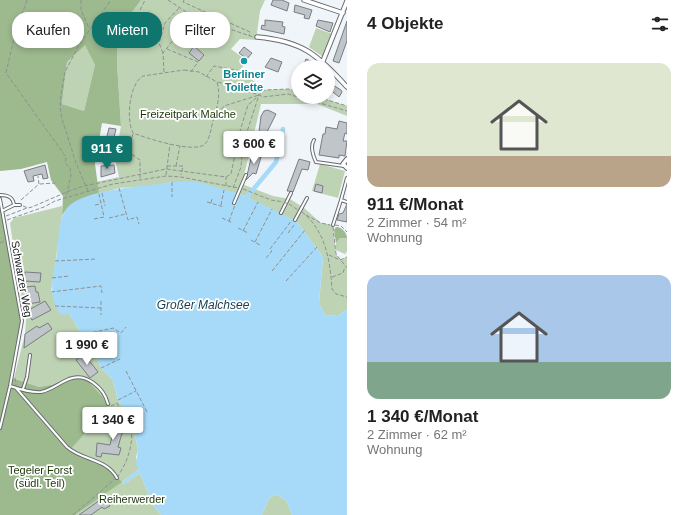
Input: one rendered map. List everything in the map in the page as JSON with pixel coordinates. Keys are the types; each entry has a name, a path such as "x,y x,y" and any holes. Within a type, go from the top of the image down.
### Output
{"street":[{"path":"304,0 342,13"},
{"path":"323,60 347,1"},
{"path":"257,37 279,39 306,50 321,60"},
{"path":"335,74 347,87"},
{"path":"345,167 343,162 347,159"}],"lane":[{"path":"314,140 312,143 316,162 345,167"},
{"path":"234,203 246,175"},
{"path":"332,225 347,178"},
{"path":"281,213 291,194"},
{"path":"0,195 8,196 12,199 14,206"},
{"path":"295,220 307,198"},
{"name":"Schwarzer Weg","path":"0,199 22,321 12,377 0,428"},
{"path":"341,200 347,202"},
{"path":"2,211 20,205"},
{"path":"23,389 27,377 30,355"},
{"path":"9,381 12,377"},
{"path":"10,386 39,392 71,378 82,378 100,387 105,394 109,405"},
{"path":"16,388 67,448 104,464 117,478"}],"path":[{"path":"26,0 14,34 6,74 66,157 65,163 70,168 71,175 69,191 66,198"},
{"path":"81,0 81,10 89,29"},
{"path":"88,192 72,152 60,106 65,72 89,29 111,0"},
{"path":"140,10 145,0"},
{"path":"168,0 186,12"},
{"path":"184,0 183,2 250,32 249,37"},
{"path":"164,73 163,53 161,53 159,42 165,24 179,8"},
{"path":"230,30 249,37 257,37"},
{"path":"163,53 170,44"},
{"path":"167,48 198,62 190,72"},
{"path":"206,77 214,66 241,71"},
{"path":"140,181 140,160 127,151 133,133 129,125 135,84 143,76 164,73 199,72 217,82 263,97 291,95"},
{"path":"133,133 180,146 195,148 206,144 214,120 220,94 217,82"},
{"path":"3,217 85,186 166,169 226,177 231,174 238,140 248,105 265,90 291,90"},
{"path":"214,120 224,106 259,95"},
{"path":"233,188 241,167 244,144 259,95"},
{"path":"335,102 347,106"},
{"path":"323,104 347,111"},
{"path":"166,176 170,144"},
{"path":"176,166 180,146"},
{"path":"167,166 183,166 181,177"},
{"path":"38,176 39,184"},
{"path":"7,220 66,198 113,184 166,176 181,177 233,188 240,188 271,200 284,202 321,223 341,226 347,232"},
{"path":"226,177 226,186"},
{"path":"172,182 172,196"},
{"path":"21,200 39,184 55,183"},
{"path":"119,188 128,220 137,217 139,224"},
{"path":"221,206 224,190"},
{"path":"102,193 105,206"},
{"path":"94,219 104,217 99,194"},
{"path":"211,203 212,199"},
{"path":"229,221 237,201"},
{"path":"207,202 224,207"},
{"path":"243,231 258,202"},
{"path":"95,205 101,204"},
{"path":"20,205 28,208"},
{"path":"255,242 272,209"},
{"path":"300,211 313,224 329,254 332,290 336,294 347,297"},
{"path":"109,218 126,214"},
{"path":"222,218 233,223"},
{"path":"288,233 295,220"},
{"path":"266,258 272,251 270,249 295,220"},
{"path":"332,225 336,254 347,268"},
{"path":"238,228 248,233"},
{"path":"272,270 305,230"},
{"path":"251,240 260,245"},
{"path":"0,243 4,241"},
{"path":"286,281 317,247"},
{"path":"329,254 340,260"},
{"path":"340,260 347,257"},
{"path":"55,261 97,259"},
{"path":"332,278 343,273 345,266"},
{"path":"52,278 69,276"},
{"path":"51,292 101,286 102,293"},
{"path":"101,301 101,315"},
{"path":"55,306 101,308"},
{"path":"81,335 113,328 122,333 126,327"},
{"path":"96,356 109,351 110,354 117,351"},
{"path":"101,368 120,359"},
{"path":"126,371 147,412"},
{"path":"118,400 136,391"},
{"path":"73,515 117,478 128,455 131,443 131,427 117,403 109,405"}],"green space":[{"path":"0,0 141,0 132,12 92,12 92,48 117,48 121,126 102,123 95,164 99,194 83,199 68,208 62,216 63,196 51,180 47,162 21,169 0,171","holes":["12,12 84,12 84,46 85,45 95,65 84,111 62,104 67,62 82,48 12,48"]},
{"name":"Freizeitpark Malche","path":"141,0 265,0 260,11 256,40 240,39 231,49 247,61 240,70 265,90 291,90 291,104 261,104 242,184 273,196 290,199 304,208 321,223 333,225 336,254 340,260 347,257 347,309 338,316 325,315 319,303 323,257 297,222 240,194 172,182 156,186 119,188 99,194 96,182 119,177 115,159 121,126 117,48 162,48 162,12 132,12"},
{"path":"316,28 332,34 323,57 309,47"},
{"path":"85,44 95,65 84,111 62,104 67,62 81,48 84,48"},
{"name":"Freizeitpark Malche","path":"335,102 347,106 347,116 317,104 335,104"},
{"path":"320,164 345,171 338,198 312,191"},
{"name":"Reiherwerder","path":"62,206 62,216 51,292 69,314 96,356 101,368 113,380 118,400 132,419 138,450 136,457 139,469 122,482 124,484 140,473 153,505 161,515 75,515 120,483 108,469 69,450 87,431 93,412 96,390 83,375 69,376 56,384 39,387 14,378 25,334 26,320 10,223 14,218"},
{"name":"Tegeler Forst (südl. Teil)","path":"0,207 21,328 10,377 39,387 56,384 69,376 83,375 106,401 107,407 93,412 87,431 70,450 104,465 122,482 75,515 0,515"},
{"path":"336,227 344,231 347,238 340,238 336,243 334,230"},
{"path":"340,238 347,238 347,251 345,254 336,250 336,243"},
{"path":"277,494 287,502 292,515 262,515 269,498"}],"water":[{"name":"Großer Malchsee","path":"172,182 198,182 240,194 272,209 297,222 323,257 319,303 325,315 338,316 347,309 347,515 292,515 287,502 277,494 269,498 262,515 161,515 153,505 140,473 124,484 122,482 139,469 136,464 138,450 132,419 118,400 113,380 101,368 96,356 69,314 61,315 54,301 52,281 57,253 59,228 65,211 72,203 84,197 114,190"}],"building":[{"path":"273,0 282,0 289,3 287,11 271,5"},
{"path":"295,5 312,10 309,19 304,18 305,15 294,12"},
{"path":"265,20 283,22 282,26 285,27 284,34 261,29 262,25 265,26"},
{"path":"318,20 333,23 330,32 316,26"},
{"path":"347,21 347,41 339,63 333,60"},
{"path":"244,47 252,53 247,59 239,53"},
{"path":"193,48 196,48 204,55 199,61 189,53"},
{"path":"271,58 282,62 278,72 265,67"},
{"path":"335,86 342,92 339,97 335,94"},
{"path":"268,110 276,114 267,132 270,132 269,139 258,140 261,116 264,111"},
{"path":"339,121 347,123 347,134 345,133 343,141 347,141 345,156 339,155 339,158 319,155 323,134 325,134 326,127 337,129"},
{"path":"109,128 116,129 109,158 102,157"},
{"path":"252,154 261,157 256,174 253,173 246,180"},
{"path":"299,159 310,162 308,170 302,169 293,192 287,191"},
{"path":"45,165 48,178 43,179 42,174 33,176 34,181 28,182 24,171"},
{"path":"114,165 115,173 101,177 101,166"},
{"path":"316,184 323,186 322,193 314,191"},
{"path":"347,204 347,222 337,220 339,214 343,213"},
{"path":"25,272 41,273 40,282 24,281"},
{"path":"35,286 40,302 28,304 26,287"},
{"path":"45,301 51,310 32,320 27,311"},
{"path":"48,323 52,329 24,348 25,334 37,326 39,328"},
{"path":"84,354 98,372 90,378 76,360"},
{"path":"126,423 127,432 122,433 118,447 121,448 119,455 102,453 101,457 96,456 97,443 110,445 112,437 110,433 110,426"},
{"path":"105,499 110,506 104,509 102,507 91,515 79,515 100,500 101,502"}],"waterway":[{"path":"247,197 276,162 283,129"}],"place":[{"name":"Berliner Toilette","path":"244,61"}]}
